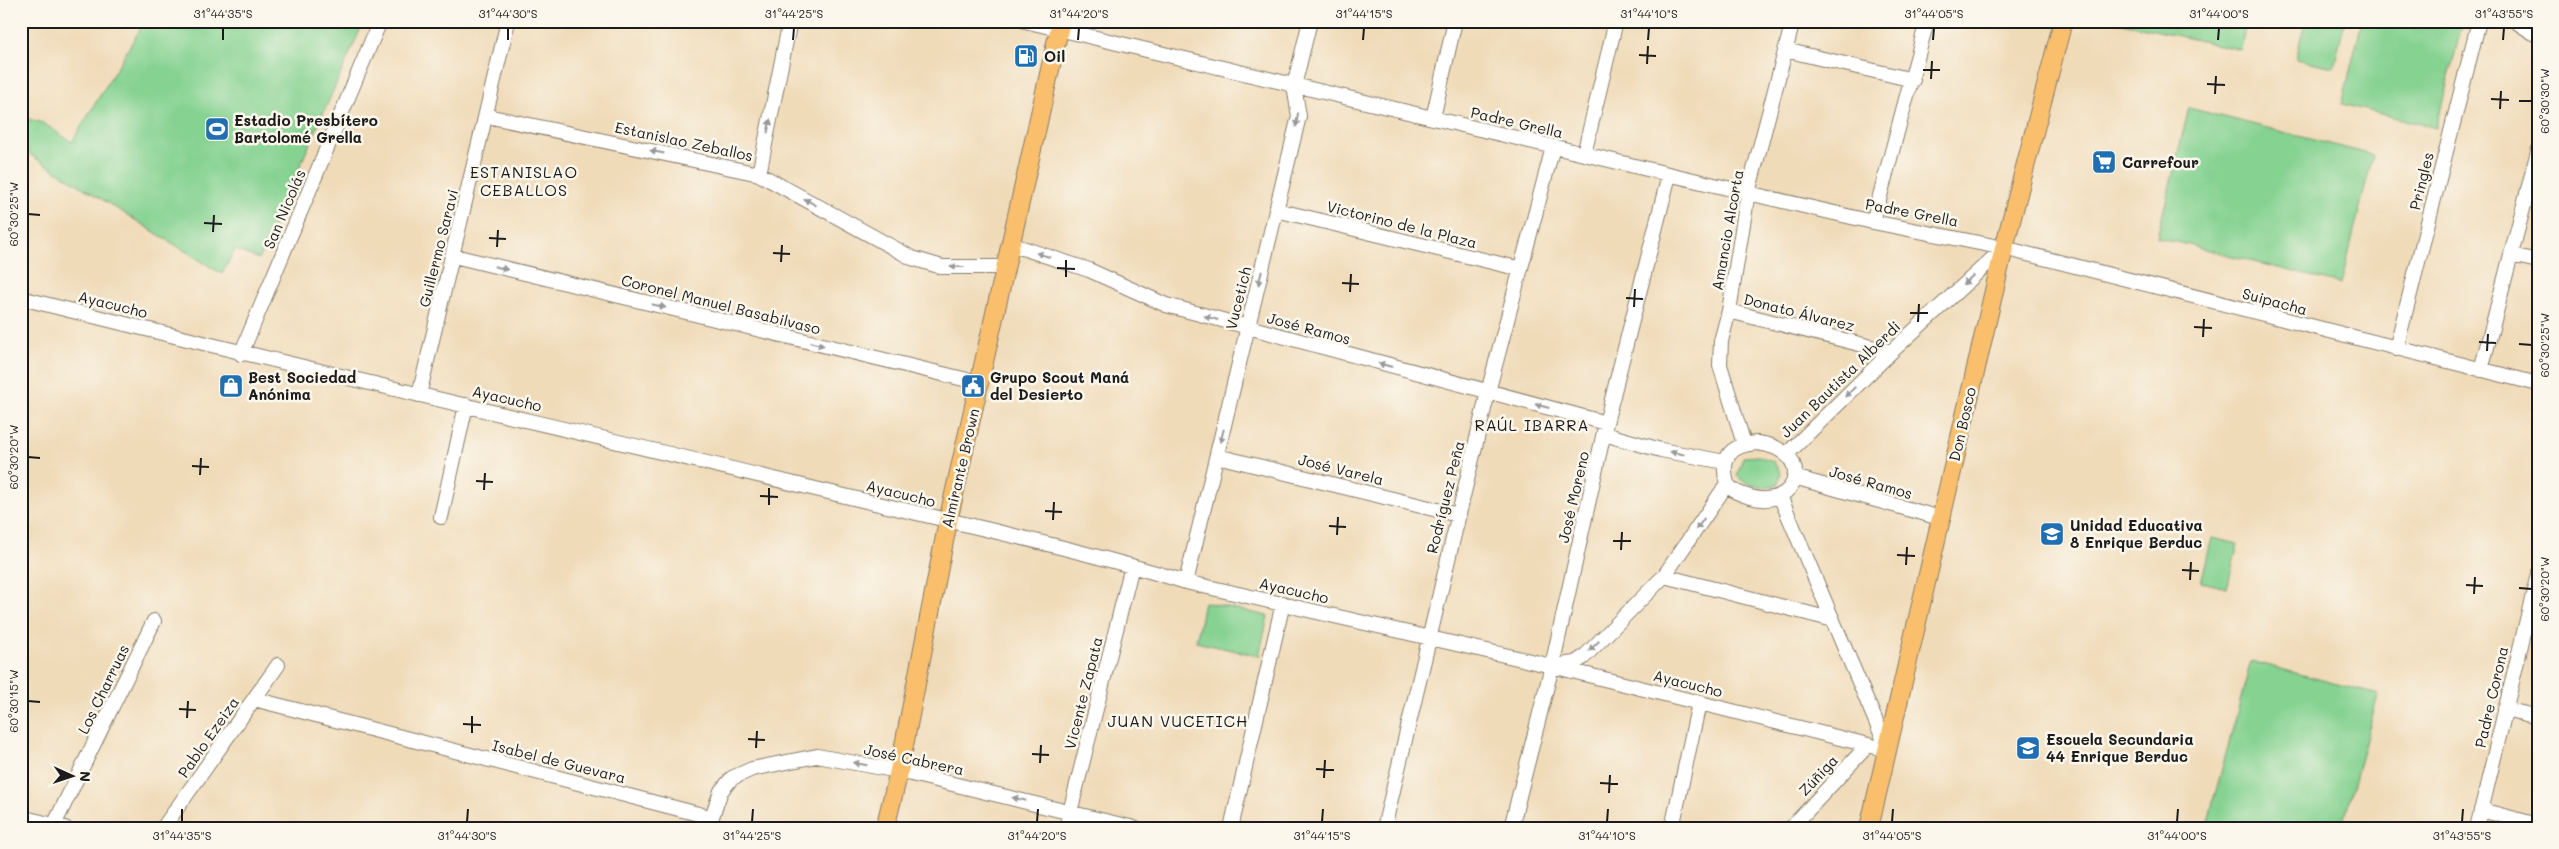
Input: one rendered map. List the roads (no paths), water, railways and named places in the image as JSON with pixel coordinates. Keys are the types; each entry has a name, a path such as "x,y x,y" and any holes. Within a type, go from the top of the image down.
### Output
{"main road":[{"name":"Don Bosco","path":"1869,828 2004,248 2063,21"},
{"name":"Almirante Brown","path":"885,828 899,771 948,521 1060,25"}],"street":[{"name":"San Nicolás","path":"241,354 380,21"},
{"name":"Guillermo Saravi","path":"419,395 454,256 508,21"},
{"path":"759,174 790,21"},
{"name":"Padre Grella","path":"1024,21 1060,25 1294,86 1873,222 2004,248"},
{"name":"Vucetich","path":"1186,582 1299,116 1294,86 1310,21"},
{"path":"1433,118 1455,21"},
{"path":"1584,154 1616,21"},
{"name":"Amancio Alcorta","path":"1744,444 1720,365 1721,341 1729,311 1748,193 1793,21"},
{"path":"1873,222 1913,80 1927,21"},
{"name":"Pringles","path":"2396,349 2478,21"},
{"path":"2515,21 2538,36"},
{"path":"1786,50 1913,80"},
{"name":"Estanislao Zeballos","path":"486,116 759,174 912,258 942,267 1005,267"},
{"name":"Rodríguez Peña","path":"1384,828 1488,392 1553,147"},
{"path":"2481,370 2538,150"},
{"name":"José Moreno","path":"1511,828 1552,666 1605,429 1669,174"},
{"name":"Victorino de la Plaza","path":"1276,210 1520,269"},
{"name":"José Ramos","path":"1010,244 1089,270 1166,305 1488,392 1605,429 1653,448 1725,462"},
{"name":"Suipacha","path":"2004,248 2538,384"},
{"name":"Juan Bautista Alberdi","path":"1788,453 1890,352 2004,248"},
{"path":"2511,255 2538,261"},
{"name":"Coronel Manuel Basabilvaso","path":"454,256 980,383"},
{"name":"Ayacucho","path":"21,298 241,354 466,405 948,521 1132,566 1186,582 1552,666 1888,750"},
{"name":"Donato Álvarez","path":"1729,311 1890,352"},
{"path":"441,517 466,405"},
{"path":"1552,666 1575,663 1584,657 1664,576 1727,484 1725,462 1734,449 1744,444 1774,445 1788,453 1794,463 1794,477 1788,489 1773,499 1757,499 1737,493 1727,484"},
{"name":"José Varela","path":"1217,456 1458,515"},
{"name":"José Ramos","path":"1794,477 1940,518"},
{"path":"1780,496 1830,619 1888,750"},
{"name":"Vicente Zapata","path":"1066,828 1132,566"},
{"name":"Padre Corona","path":"2477,828 2505,709 2534,607 2538,574"},
{"path":"1664,576 1830,619"},
{"path":"1231,828 1283,603"},
{"name":"Los Charruas","path":"60,826 154,621"},
{"name":"Pablo Ezeiza","path":"163,828 278,664"},
{"name":"Isabel de Guevara","path":"254,699 709,822"},
{"path":"1672,828 1698,703"},
{"path":"2505,709 2538,717"},
{"name":"Zúñiga","path":"1791,828 1868,745"},
{"name":"José Cabrera","path":"709,822 722,791 732,778 752,769 817,756 899,771 1134,828"},
{"path":"2481,810 2538,825"},
{"path":"21,817 60,826"}],"place":[{"name":"Oil","path":"1026,56"},
{"name":"Estadio Presbítero Bartolomé Grella","path":"217,129"},
{"name":"Carrefour","path":"2104,162"},
{"name":"Best Sociedad Anónima","path":"231,386"},
{"name":"Grupo Scout Maná del Desierto","path":"973,386"},
{"name":"Unidad Educativa 8 Enrique Berduc","path":"2052,534"},
{"name":"Escuela Secundaria 44 Enrique Berduc","path":"2028,748"}],"district":[{"name":"ESTANISLAO CEBALLOS","path":"524,180"},
{"name":"RAÚL IBARRA","path":"1532,424"},
{"name":"JUAN VUCETICH","path":"1178,720"}]}
